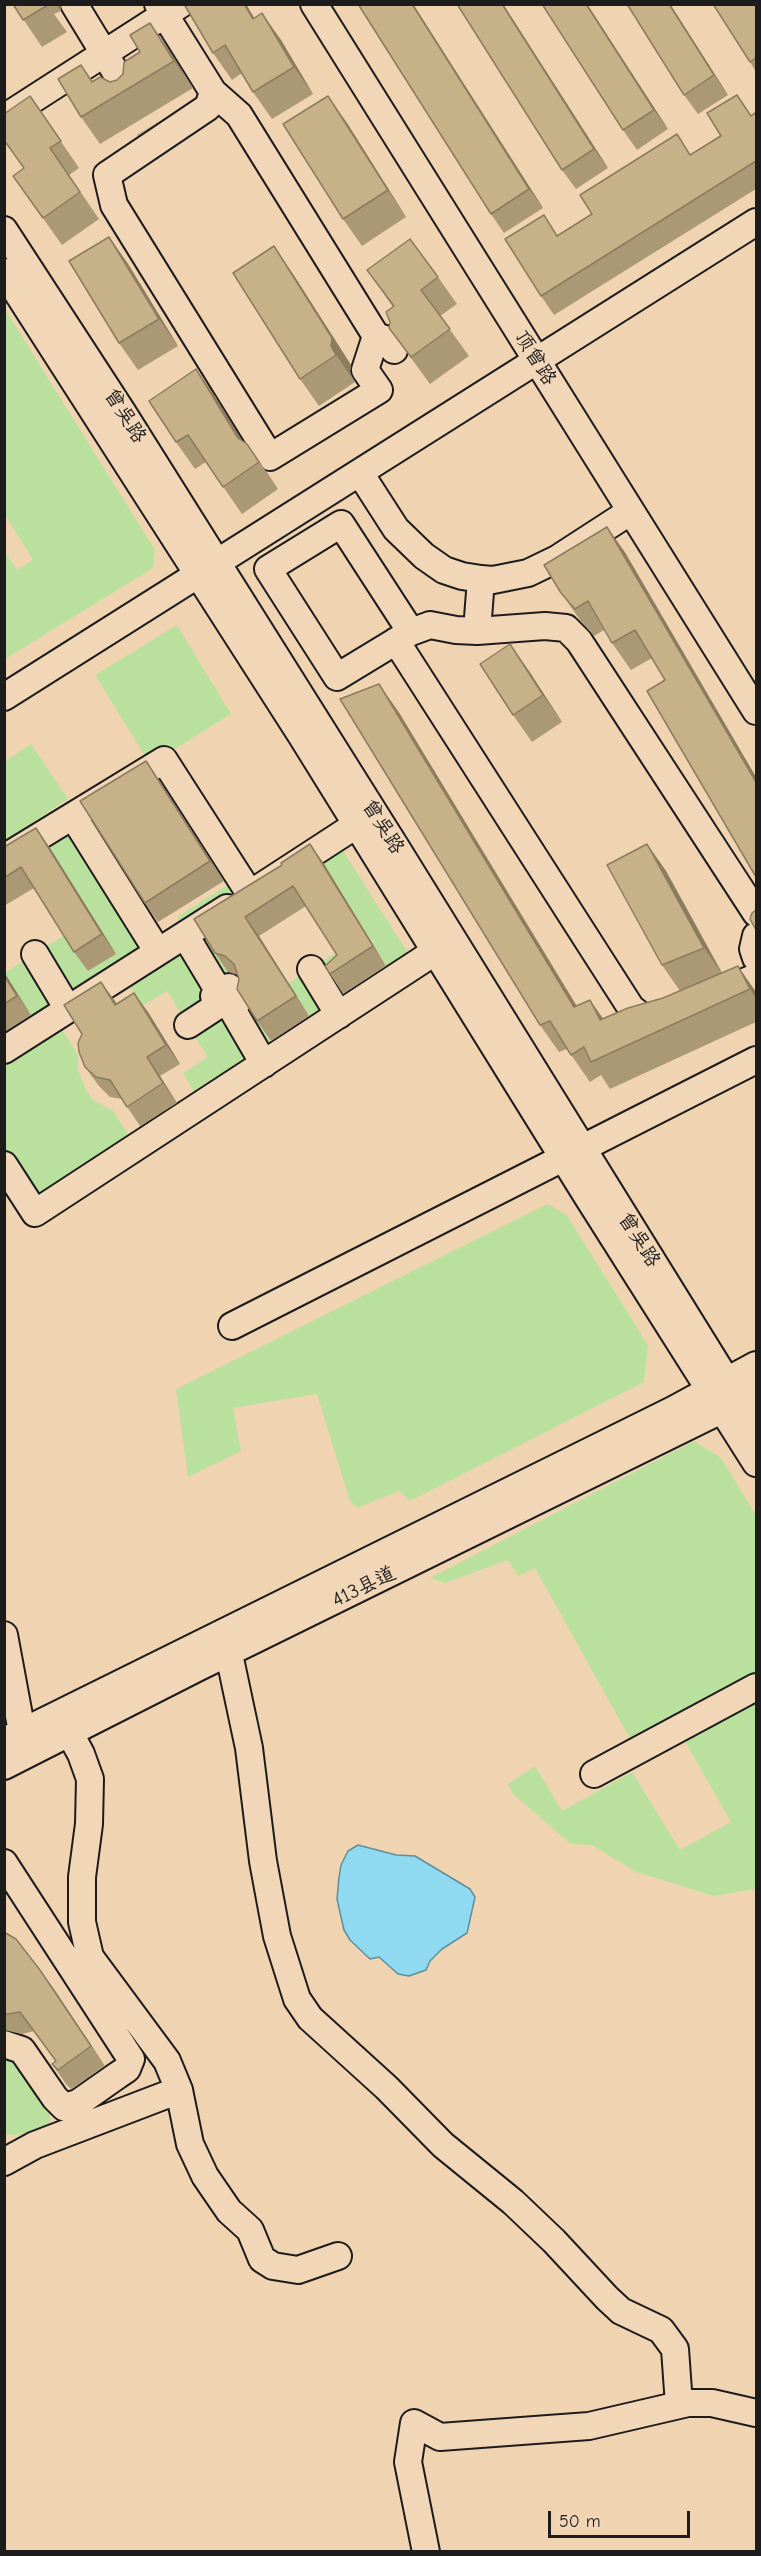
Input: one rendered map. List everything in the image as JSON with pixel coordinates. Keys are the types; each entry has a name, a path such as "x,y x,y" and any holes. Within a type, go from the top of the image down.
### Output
{"street":[{"path":"74,4 129,94"},
{"name":"顶曾路","path":"314,4 756,711"},
{"path":"4,118 103,54 168,8 213,92 239,116 385,343 365,370 379,390 270,457 114,205 108,175 152,135 208,107 213,92"},
{"path":"4,697 755,224"},
{"name":"曾吴路","path":"4,230 208,568 574,1153 731,1395 756,1428"},
{"name":"曾吴路","path":"4,272 208,568 356,825 436,951 574,1153"},
{"path":"360,473 396,529 424,556 444,570 481,579 493,580 528,573 558,559 631,511"},
{"path":"756,913 584,649 566,628 545,626 477,632 429,625 404,636 337,677 268,569 341,524 404,636 631,1008 646,1020 691,1005 756,977"},
{"path":"477,632 481,579"},
{"path":"4,858 164,760 249,894"},
{"path":"73,816 158,952"},
{"path":"5,1049 356,825"},
{"path":"185,935 222,1002 264,1064"},
{"path":"756,936 753,949 756,958"},
{"path":"4,1165 35,1213 436,951"},
{"path":"35,954 68,1009"},
{"path":"310,969 339,1015"},
{"path":"188,1025 222,1002"},
{"path":"232,1326 756,1060"},
{"path":"731,1395 756,1365"},
{"name":"曾吴路","path":"731,1395 756,1463"},
{"name":"413县道","path":"64,1723 229,1654 731,1395"},
{"name":"413县道","path":"14,1749 663,1415 731,1395"},
{"path":"4,1635 14,1749"},
{"path":"229,1654 249,1748 263,1861 277,1936 297,1999 310,2018 386,2086 443,2145 513,2202 621,2311 661,2330 675,2349 679,2405"},
{"path":"594,1774 756,1687"},
{"path":"64,1723 90,1779 89,1824 82,1877 81,1922 90,1957 167,2061 179,2090 190,2144 205,2176 229,2211 250,2229 262,2259 273,2266 298,2270 338,2256"},
{"path":"4,1863 131,2059 127,2069 78,2103 64,2108 22,2050 4,2044"},
{"path":"4,2162 35,2145 179,2090"},
{"path":"426,2552 408,2462 414,2423 440,2437 454,2434 471,2436 498,2431 589,2426 679,2405 712,2403 756,2413"}],"green space":[{"path":"5,309 155,550 153,568 5,659 5,552 17,570 33,560 5,515"},
{"path":"177,625 231,714 150,764 95,675"},
{"path":"31,744 68,799 5,841 5,761"},
{"path":"67,826 144,953 73,1001 42,949 65,935 115,954 47,843"},
{"path":"338,843 413,961 341,1009 314,966 337,952 352,975 343,989 348,993 388,968 323,863 310,871"},
{"path":"237,879 245,892 185,930 177,917"},
{"path":"205,935 273,1045 312,1020 288,983 305,972 332,1014 270,1052 231,985 197,941"},
{"path":"178,951 186,954 212,992 184,1018 167,991 142,1006 127,982"},
{"path":"29,957 60,1008 33,1019 5,973"},
{"path":"216,1015 230,1019 252,1058 198,1098 183,1073 208,1057 191,1031"},
{"path":"58,1023 78,1055 78,1070 86,1090 93,1100 113,1111 133,1142 41,1198 31,1193 5,1154 5,1057"},
{"path":"547,1204 566,1214 648,1345 644,1382 410,1501 399,1491 357,1508 349,1499 317,1394 233,1408 241,1451 188,1477 176,1389"},
{"path":"694,1441 721,1458 756,1515 756,1889 714,1896 636,1872 592,1845 571,1844 513,1794 508,1784 535,1766 562,1811 632,1772 680,1850 731,1822 674,1722 633,1744 535,1568 518,1576 508,1560 445,1583 430,1578"},
{"path":"5,2059 17,2065 50,2109 50,2132 5,2134"}],"water":[{"path":"358,1845 396,1855 415,1856 470,1889 475,1897 467,1933 442,1949 430,1961 426,1970 409,1976 398,1974 379,1957 370,1959 350,1940 344,1930 337,1899 339,1877 341,1865 348,1851"}],"building":[{"path":"13,4 47,4 48,5 23,20"},
{"path":"184,4 244,4 253,19 262,13 294,67 253,92 225,45 213,53"},
{"path":"358,4 412,4 529,189 491,214"},
{"path":"457,4 502,4 594,149 562,170"},
{"path":"542,4 586,4 654,110 623,130"},
{"path":"627,4 669,4 714,75 684,95"},
{"path":"713,4 756,4 756,58 750,62"},
{"path":"150,23 174,61 81,117 58,79 81,65 92,82 100,77 110,82 117,80 123,74 124,62 140,52 130,35"},
{"path":"737,95 751,116 756,112 756,161 541,296 505,239 544,215 557,236 592,214 580,195 677,134 690,155 721,136 707,113"},
{"path":"30,96 61,141 50,148 80,192 43,218 13,176 24,168 4,140 4,114"},
{"path":"328,96 388,190 343,219 283,124"},
{"path":"109,237 159,319 119,343 69,261"},
{"path":"410,239 438,277 421,290 450,329 411,357 389,328 390,322 386,312 394,306 367,270"},
{"path":"274,246 332,338 331,346 336,355 300,379 233,273"},
{"path":"196,369 238,438 247,444 259,462 223,487 188,435 176,442 149,401"},
{"path":"607,527 756,782 756,877 647,691 665,680 635,630 612,643 588,601 575,609 561,593 544,565"},
{"path":"510,644 543,695 513,715 480,664"},
{"path":"379,684 574,1007 590,1000 600,1020 628,1008 663,998 738,966 750,989 591,1062 584,1047 571,1055 550,1021 540,1025 340,699"},
{"path":"146,761 210,861 145,903 80,801"},
{"path":"36,828 102,934 74,952 21,867 4,878 4,847"},
{"path":"310,844 373,946 330,974 325,966 337,955 293,886 245,917 296,996 257,1021 237,989 239,979 234,964 225,956 215,953 194,919 282,865 281,863"},
{"path":"647,844 704,948 662,965 607,865"},
{"path":"756,910 756,930 750,919"},
{"path":"4,975 17,996 4,1004"},
{"path":"101,982 115,1005 134,993 166,1045 147,1057 163,1083 127,1107 110,1080 96,1077 85,1067 78,1043 82,1034 64,1005"},
{"path":"4,1932 16,1939 40,1970 91,2046 58,2070 52,2064 56,2061 20,2012 4,2014"}],"tunnel":[{"path":"129,94 149,130"}]}
